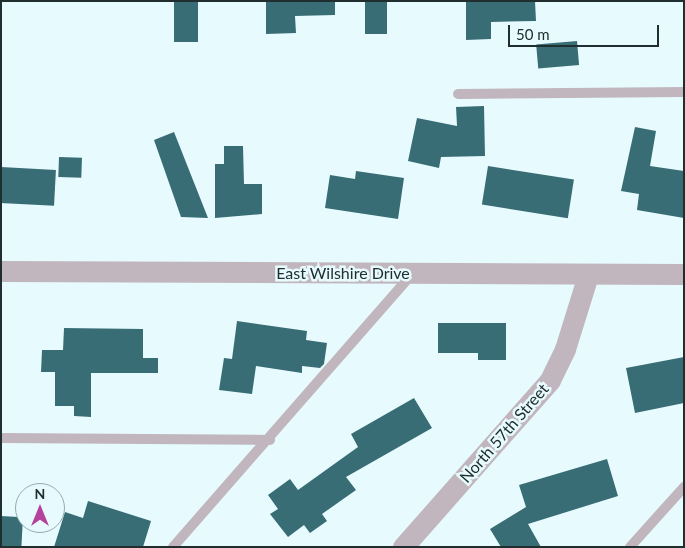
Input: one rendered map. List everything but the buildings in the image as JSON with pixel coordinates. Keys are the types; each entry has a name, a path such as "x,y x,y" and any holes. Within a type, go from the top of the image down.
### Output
{"street":[{"name":"East Wilshire Drive","path":"1,271 684,274"},
{"name":"North 57th Street","path":"403,547 550,380 566,349 588,275"}],"lane":[{"path":"458,94 684,92"},
{"path":"173,547 270,440 412,274"},
{"path":"1,438 270,440"},
{"path":"630,547 684,486"}]}
